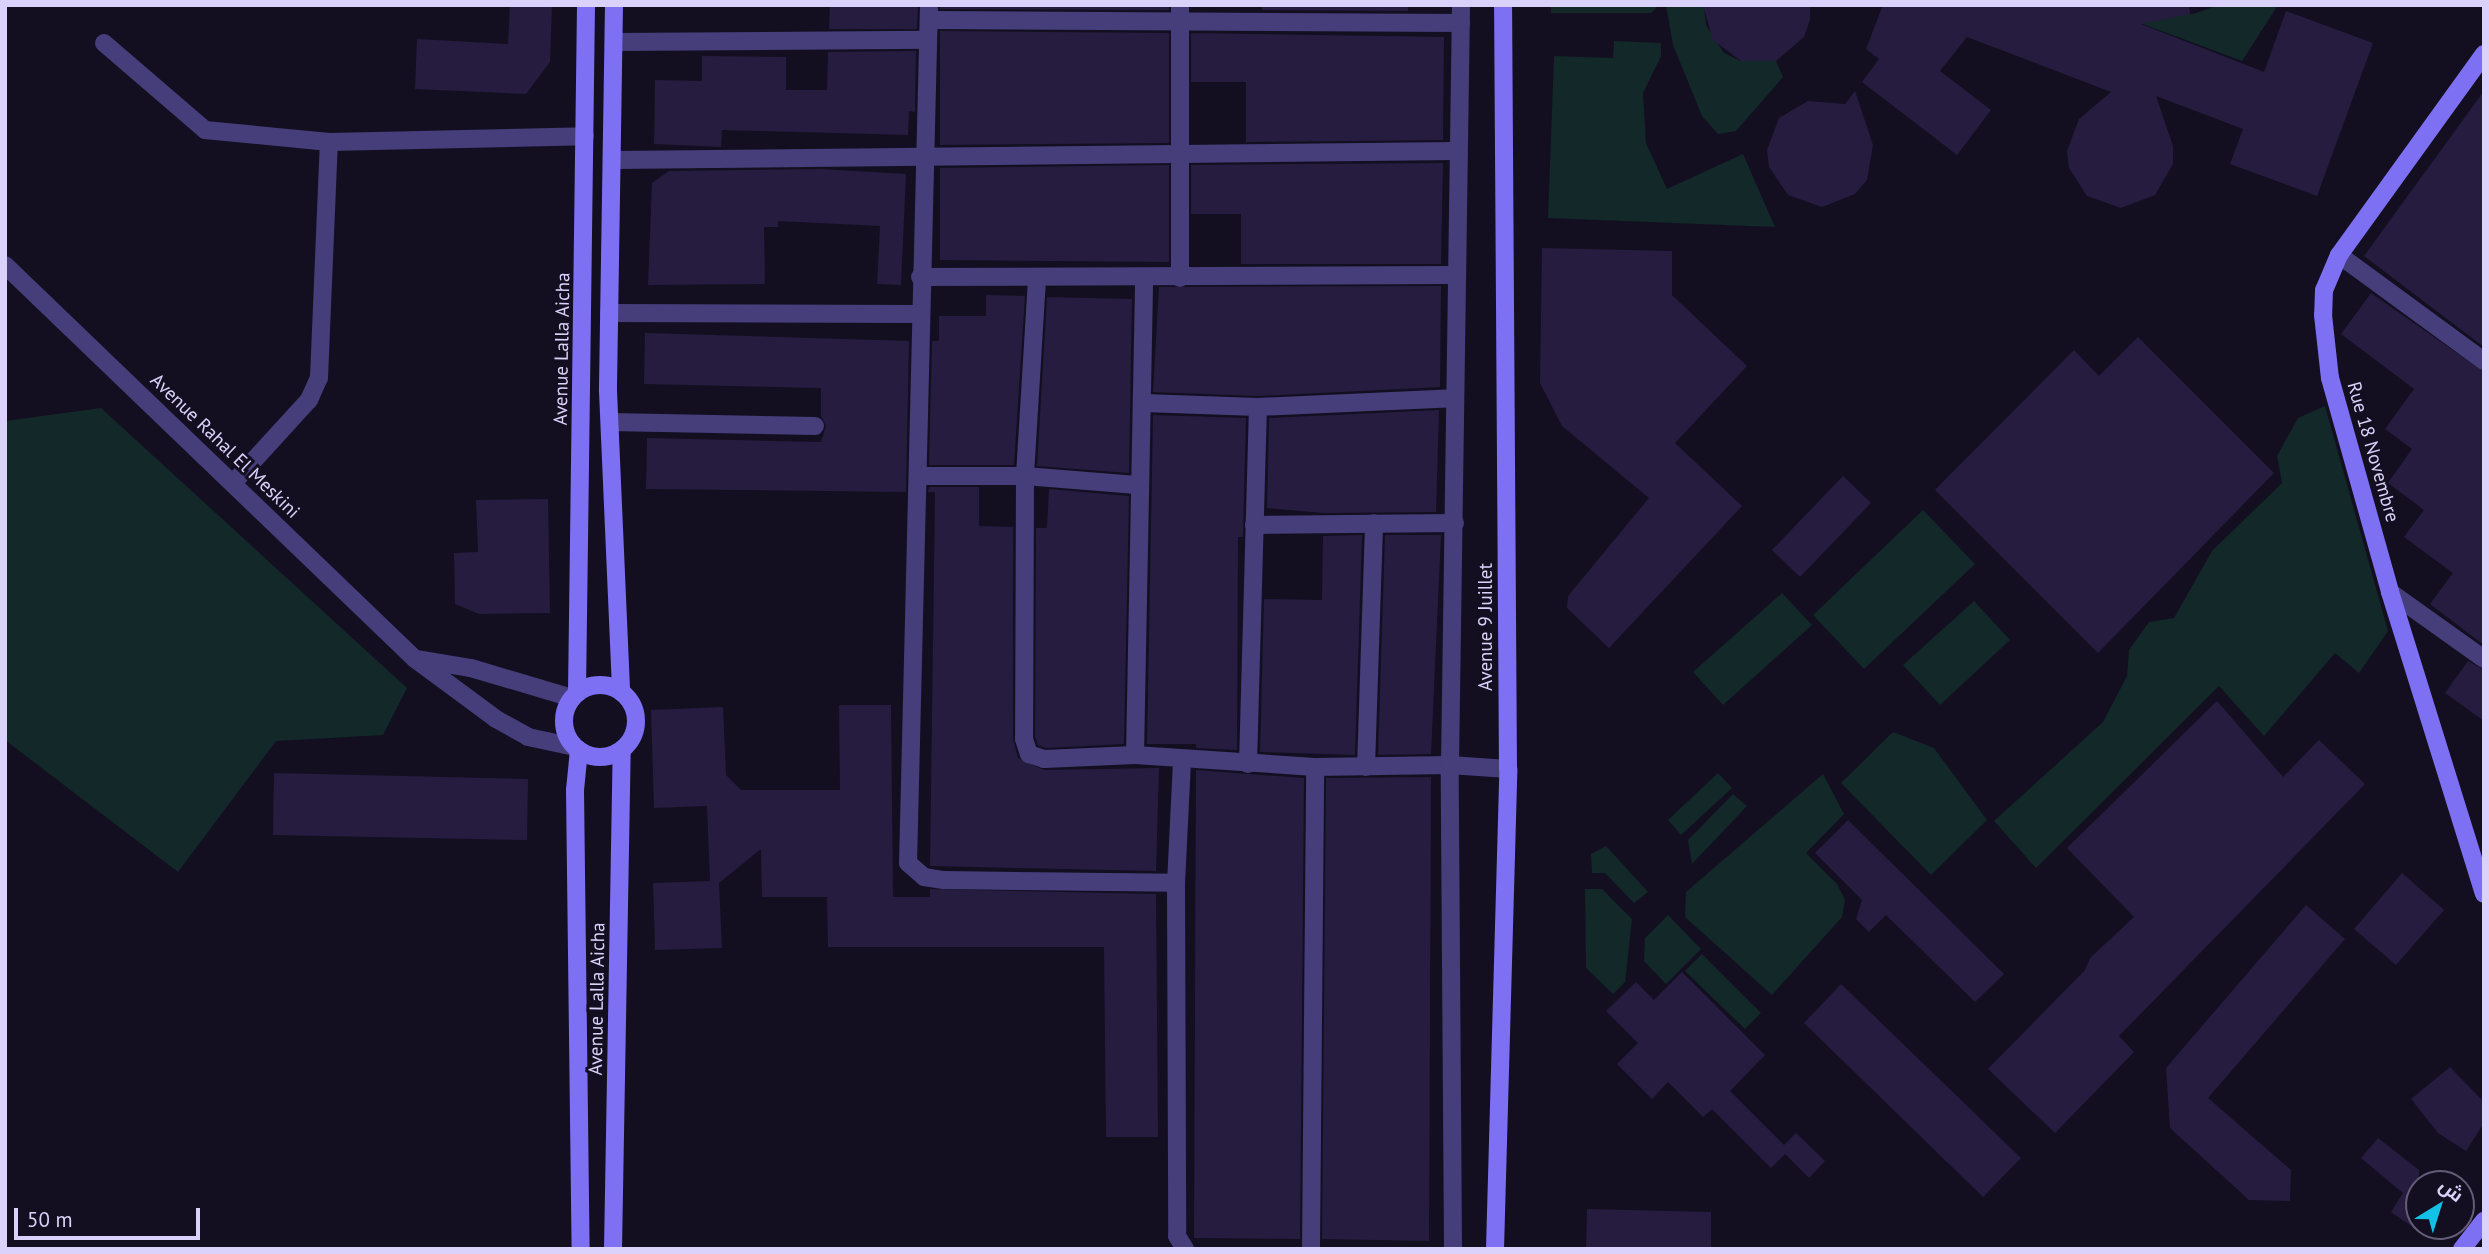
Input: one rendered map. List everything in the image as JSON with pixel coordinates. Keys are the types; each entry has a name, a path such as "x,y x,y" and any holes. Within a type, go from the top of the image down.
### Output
{"main road":[{"name":"Avenue Lalla Aicha","path":"581,1249 575,790 577,748 564,724 575,695 586,5"},
{"name":"Avenue Lalla Aicha","path":"613,1249 622,750 636,721 629,700 621,692 610,422 609,313 615,160 614,5"},
{"name":"Avenue 9 Juillet","path":"1495,1249 1508,769 1503,5"},
{"name":"Rue 18 Novembre","path":"2482,59 2340,256 2324,290 2325,348 2390,592 2484,894"},
{"path":"575,695 599,685 621,692"},
{"path":"577,748 601,757 622,750"},
{"path":"2462,1249 2484,1221"}],"street":[{"path":"1180,5 1180,278"},
{"path":"1176,883 944,880 913,873 908,863 918,476 922,154 929,13 1084,13 1180,24 1314,13 1461,14 1453,398 1455,523 1450,765 1453,1249"},
{"path":"614,42 928,40"},
{"path":"104,43 205,130 329,142 585,136"},
{"path":"234,482 309,400 319,378 329,142"},
{"path":"615,160 922,154 1457,151"},
{"path":"2340,256 2484,362"},
{"name":"Avenue Rahal El Meskini","path":"5,265 234,482 415,659 496,719 528,737 577,748"},
{"path":"920,277 1037,279 1455,275"},
{"path":"1135,755 1144,278"},
{"path":"1037,279 1025,476 1025,746 1030,754 1044,759 1135,755 1182,761 1315,767 1450,765 1508,769"},
{"path":"609,313 920,314"},
{"path":"1143,402 1258,407 1453,398"},
{"path":"1248,764 1258,407"},
{"path":"610,422 815,426"},
{"path":"918,476 1025,476 1138,485"},
{"path":"1366,767 1374,523"},
{"path":"1254,526 1455,523"},
{"path":"2390,592 2484,659"},
{"path":"415,659 471,668 575,695"},
{"path":"1182,761 1176,883 1177,1236 1185,1249"},
{"path":"1311,1249 1315,767"}],"green space":[{"path":"1551,5 1657,7 1651,13 1551,13"},
{"path":"1666,5 1704,5 1706,25 1724,53 1741,61 1776,61 1783,77 1736,131 1718,134 1702,116 1673,45"},
{"path":"2092,5 2193,14 2219,5 2278,5 2242,61"},
{"path":"1614,41 1661,43 1661,56 1643,93 1646,143 1667,189 1743,154 1775,227 1548,218 1554,56 1613,58"},
{"path":"2325,406 2388,631 2359,673 2335,653 2264,736 2219,686 2036,868 1994,821 2103,722 2127,676 2129,650 2149,622 2174,618 2212,551 2282,483 2277,456 2298,418"},
{"path":"101,408 407,688 383,735 276,741 178,872 5,740 5,421"},
{"path":"1923,510 1975,564 1864,669 1813,615"},
{"path":"1782,593 1812,625 1723,705 1693,672"},
{"path":"1974,601 2010,640 1940,705 1903,665"},
{"path":"1893,732 1934,748 1987,820 1931,875 1841,783"},
{"path":"1718,773 1732,788 1681,835 1668,820"},
{"path":"1823,774 1844,814 1806,853 1837,884 1845,900 1842,917 1772,995 1685,917 1686,892"},
{"path":"1733,794 1747,806 1692,864 1688,840"},
{"path":"1606,846 1648,892 1634,903 1605,873 1592,873 1591,854"},
{"path":"1585,889 1602,889 1632,919 1625,982 1613,994 1586,968"},
{"path":"1668,915 1701,949 1666,984 1644,961 1645,938"},
{"path":"1702,954 1761,1013 1745,1029 1685,971"}],"building":[{"path":"510,5 552,5 550,62 526,94 415,89 417,39 508,44"},
{"path":"830,5 918,5 917,29 829,29"},
{"path":"940,5 1169,5 1169,10 940,9"},
{"path":"1262,5 1408,5 1408,11 1262,10"},
{"path":"1703,5 1810,5 1810,20 1804,37 1776,61 1741,61 1713,40"},
{"path":"1883,5 2189,5 2190,14 2141,24 2264,72 2286,11 2373,43 2317,196 2230,164 2243,129 2156,96 2173,146 2173,164 2155,195 2121,208 2087,196 2069,168 2067,151 2079,119 2111,92 1967,37 1940,71 1991,110 1957,155 1862,82 1879,59 1866,49"},
{"path":"940,31 1169,33 1169,143 940,145"},
{"path":"1191,33 1444,37 1443,140 1246,142 1246,82 1191,82"},
{"path":"916,51 915,112 909,111 908,135 722,130 721,147 654,144 655,80 702,81 702,56 786,57 786,90 827,90 828,52"},
{"path":"1855,91 1873,145 1867,180 1855,194 1822,207 1788,195 1769,167 1767,150 1779,118 1808,101 1845,104"},
{"path":"2484,91 2484,347 2364,256"},
{"path":"1443,163 1441,264 1241,264 1241,214 1191,214 1191,165"},
{"path":"1169,165 1169,262 940,260 940,168"},
{"path":"820,169 906,174 901,285 877,284 880,226 778,221 778,227 764,227 765,284 648,285 652,183 669,171"},
{"path":"1542,248 1672,251 1672,295 1747,366 1675,443 1742,506 1609,648 1567,608 1568,596 1649,498 1562,426 1540,383"},
{"path":"1441,286 1440,387 1258,396 1153,392 1159,287"},
{"path":"2371,293 2484,372 2484,645 2430,604 2453,573 2404,537 2424,510 2388,483 2412,449 2385,429 2414,389 2341,334"},
{"path":"986,295 1025,296 1014,465 929,465 932,341 939,341 939,316 986,316"},
{"path":"1047,297 1132,299 1129,473 1037,466"},
{"path":"645,333 909,341 906,492 646,489 647,438 821,442 826,426 821,416 821,388 644,384"},
{"path":"2138,337 2274,473 2098,653 1935,490 2074,350 2099,376"},
{"path":"1439,410 1436,512 1323,513 1267,508 1269,418"},
{"path":"1153,415 1246,418 1243,537 1238,537 1237,750 1196,748 1196,744 1147,744"},
{"path":"1843,476 1871,503 1800,577 1772,550"},
{"path":"929,487 979,487 979,526 1013,527 1013,739 1018,758 1044,770 1159,768 1156,871 930,866 935,492 928,492"},
{"path":"1049,489 1129,496 1124,744 1046,748 1038,745 1035,737 1036,528 1047,528"},
{"path":"548,499 550,613 479,614 455,604 454,553 478,552 476,500"},
{"path":"1362,535 1355,755 1260,752 1264,599 1322,600 1323,536"},
{"path":"1385,535 1441,535 1431,754 1378,755"},
{"path":"2468,661 2484,670 2484,721 2445,693"},
{"path":"2217,701 2283,777 2319,740 2365,784 2119,1036 2134,1052 2055,1133 1988,1069 2085,970 2090,958 2134,917 2067,848"},
{"path":"839,705 891,705 893,897 930,897 930,889 1156,894 1158,1137 1106,1137 1104,947 828,947 827,897 762,897 761,849 719,883 722,948 655,950 653,883 710,881 707,806 654,808 651,710 723,707 726,775 741,790 840,790"},
{"path":"1196,770 1304,778 1300,1239 1194,1238"},
{"path":"274,773 528,779 527,840 273,835"},
{"path":"1431,777 1429,1241 1322,1239 1326,778"},
{"path":"1848,820 2004,974 1975,1002 1886,915 1869,932 1856,919 1862,900 1815,853"},
{"path":"2402,873 2444,910 2396,965 2354,929"},
{"path":"2306,905 2345,939 2208,1098 2291,1170 2290,1201 2249,1200 2170,1128 2166,1068"},
{"path":"1682,972 1765,1055 1730,1091 1784,1145 1796,1133 1825,1161 1809,1178 1785,1154 1771,1168 1712,1109 1703,1117 1668,1082 1652,1099 1617,1064 1638,1043 1606,1011 1636,982 1654,1000"},
{"path":"1841,984 2021,1158 1983,1197 1804,1023"},
{"path":"2450,1067 2484,1102 2484,1123 2466,1151 2438,1133 2411,1099"},
{"path":"2378,1138 2419,1170 2405,1170 2405,1222 2391,1212 2403,1193 2361,1158"},
{"path":"1587,1209 1711,1212 1711,1249 1586,1249"}]}
